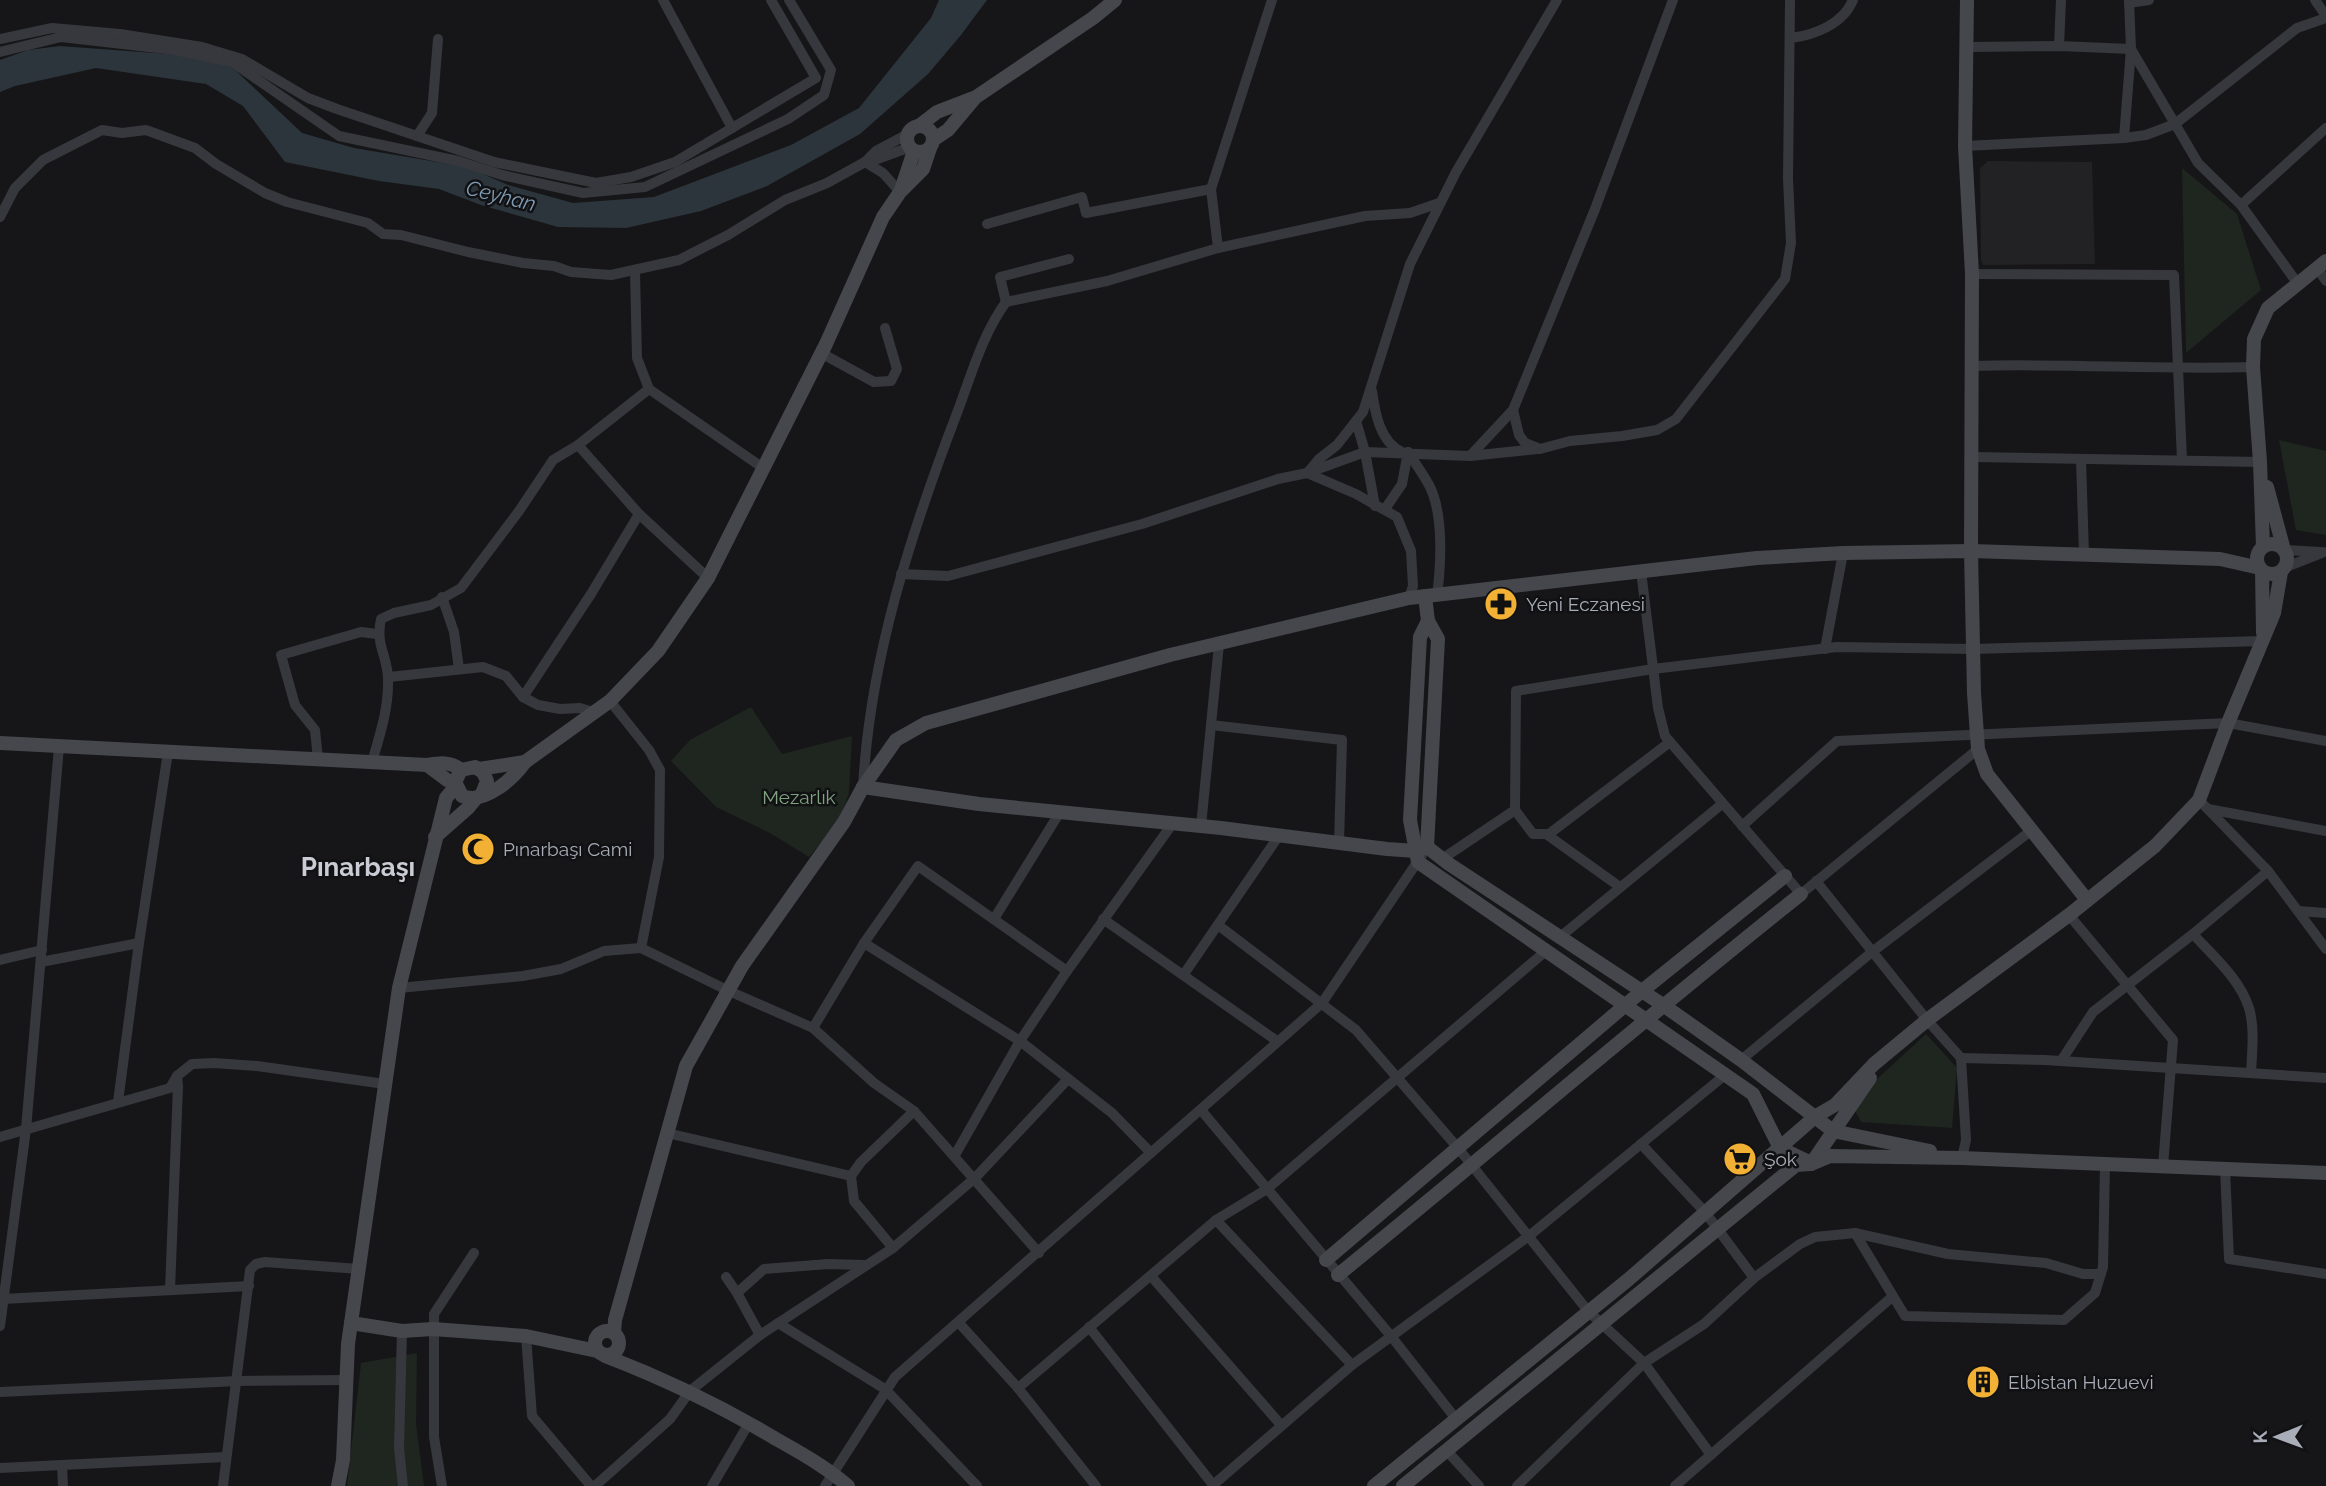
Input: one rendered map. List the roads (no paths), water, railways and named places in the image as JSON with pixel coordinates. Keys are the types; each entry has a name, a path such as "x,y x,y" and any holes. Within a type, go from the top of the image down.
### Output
{"street":[{"path":"663,0 732,128"},
{"path":"0,39 52,28 120,34 202,47 242,59 308,98 417,136 494,162 596,183 631,177 675,162 816,78 771,0"},
{"path":"0,52 61,37 175,50 232,62 340,136 458,161 502,175 583,193 645,187 788,119 824,94 831,70 789,0"},
{"path":"900,191 913,140 937,112 976,97 1094,18 1115,0"},
{"path":"1218,248 1211,189 1272,0"},
{"path":"1307,473 1337,445 1363,412 1410,264 1440,203 1557,0"},
{"path":"1470,456 1513,410 1595,209 1673,0"},
{"path":"1371,389 1382,430 1399,452 1470,456 1540,449 1570,441 1657,430 1676,419 1785,279 1791,243 1788,179 1790,0"},
{"path":"1791,38 1810,36 1842,18 1853,0"},
{"path":"1967,0 1965,145 1972,274 1971,551 1978,749 1987,774 2087,900"},
{"path":"2059,46 2061,0"},
{"path":"2124,138 2131,49 2129,2 2149,0"},
{"path":"1965,145 2124,138 2146,135 2175,124 2297,28 2326,17 2315,0"},
{"path":"417,136 432,113 438,39"},
{"path":"1968,47 2059,46 2131,49"},
{"path":"2131,49 2198,163 2241,205 2298,284"},
{"path":"913,140 922,152 948,130 976,97"},
{"path":"0,217 15,188 43,160 102,130 122,134 146,130 195,148 216,164 265,193 287,202 368,223 383,234 401,234 468,252 554,266 580,274 611,275 679,260 785,201 827,183 865,162 876,151 913,140 928,128 932,144 923,169 900,191 883,217 821,353 708,578 657,650 610,701 524,762 506,783 490,793 472,799 461,796 457,779 458,766 442,762 426,765 0,743"},
{"path":"2241,205 2326,128"},
{"path":"865,162 883,173 900,191"},
{"path":"987,224 1082,197 1086,213 1211,189"},
{"path":"863,788 865,740 872,698 901,573 945,444 991,322 1006,302 1107,281 1218,248 1365,216 1410,213 1440,203"},
{"path":"1006,302 1000,277 1069,259"},
{"path":"2263,641 2261,569 2257,560 2261,549 2260,461 2253,368 2255,339 2268,308 2321,265 2326,281"},
{"path":"635,271 637,358 649,389 763,468"},
{"path":"1972,274 2174,275 2182,460"},
{"path":"821,353 874,382 891,381 897,369 885,328"},
{"path":"1972,366 2031,364 2253,368"},
{"path":"372,762 383,724 389,677 377,634 381,619 394,613 430,605 461,587 519,511 553,460 578,445 649,389"},
{"path":"1513,410 1519,435 1525,443 1540,449"},
{"path":"1356,421 1380,508"},
{"path":"578,445 639,514 708,578"},
{"path":"901,573 948,576 1142,524 1366,452 1408,452"},
{"path":"1380,508 1402,484 1408,452"},
{"path":"1408,452 1430,488 1436,510 1440,574 1424,597"},
{"path":"1973,457 2260,461"},
{"path":"2081,458 2084,555"},
{"path":"1374,1486 1629,1279 1816,1116 1835,1105 1874,1064 1927,1020 2069,915 2203,804 2228,723 2274,613 2282,570 2287,559 2260,461"},
{"path":"1307,473 1356,494 1397,517 1408,539 1413,565 1413,586 1424,597 1428,621 1420,637 1410,820 1420,853 1547,950 1753,1094 1780,1148 1811,1164"},
{"path":"523,696 591,594 639,514"},
{"path":"2220,559 2276,545 2284,550 2325,553"},
{"path":"601,1353 614,1353 617,1339 615,1320 685,1066 742,966 844,822 863,788 896,740 926,723 1157,659 1424,597 1758,558 1843,553 1971,551 2220,559 2261,569 2272,575 2325,553"},
{"path":"1825,649 1843,553"},
{"path":"1641,571 1658,708 1665,736 1801,894"},
{"path":"442,597 454,632 459,669"},
{"path":"318,759 315,730 295,705 281,655 361,632 377,634"},
{"path":"1670,742 1549,834 1533,834 1515,810 1516,691 1653,669 1825,649 1974,649 2263,641"},
{"path":"1201,826 1219,644"},
{"path":"389,677 483,667 506,676 523,696 538,705 560,709 580,708 593,712"},
{"path":"610,701 649,750 660,770 659,856 641,948"},
{"path":"1742,826 1837,741 2228,723 2326,741"},
{"path":"1211,724 1342,740 1339,843"},
{"path":"0,1326 26,1129 60,747"},
{"path":"1338,1275 1662,1005 1978,749"},
{"path":"118,1102 168,752"},
{"path":"338,1486 343,1460 351,1323 399,988 434,838 446,798 457,779 470,766 479,769 524,762"},
{"path":"434,838 479,796 487,781 479,769"},
{"path":"863,788 1201,826 1420,853 1442,859 1642,991 1741,1060 1833,1130 1962,1157"},
{"path":"1560,937 1722,804"},
{"path":"2203,804 2326,831"},
{"path":"2203,804 2268,871 2326,949"},
{"path":"1442,859 1515,810"},
{"path":"994,919 1060,812"},
{"path":"955,1155 1020,1041 1103,919 1173,823"},
{"path":"1741,1060 1872,952 2032,830"},
{"path":"1546,834 1620,887"},
{"path":"1184,974 1278,837"},
{"path":"825,1486 895,1377 1322,1003 1420,853"},
{"path":"813,1028 864,943 918,866 1067,971"},
{"path":"2061,1061 2093,1012 2268,871"},
{"path":"1326,1260 1642,991 1785,876"},
{"path":"1816,881 1927,1020 1961,1058 1966,1140 1962,1157"},
{"path":"2298,911 2326,912"},
{"path":"2069,915 2173,1040 2163,1166"},
{"path":"1103,919 1277,1041"},
{"path":"1218,925 1356,1030 1458,1148 1588,1311 1644,1363 1711,1455"},
{"path":"2193,934 2242,991 2249,1009 2252,1032 2251,1073"},
{"path":"0,960 139,943"},
{"path":"864,943 1020,1041 1112,1112 1151,1153"},
{"path":"399,988 561,970 604,951 641,948 813,1028 874,1083 914,1111 1039,1252"},
{"path":"1018,1388 1216,1220 1267,1189 1547,950"},
{"path":"1811,1164 1880,1064 1927,1020"},
{"path":"1961,1058 2061,1061 2326,1078"},
{"path":"0,1137 170,1088 177,1076 192,1064 257,1066 385,1084"},
{"path":"1089,1327 1213,1486 1352,1365 1529,1236 1725,1074"},
{"path":"170,1290 177,1076"},
{"path":"526,1336 532,1416 593,1486 670,1419 690,1391 760,1335 893,1248 975,1178 1068,1079"},
{"path":"1200,1110 1391,1336 1456,1419"},
{"path":"893,1248 854,1201 851,1176 861,1162 914,1111"},
{"path":"667,1133 851,1176"},
{"path":"1641,1144 1705,1212 1754,1278"},
{"path":"1403,1486 1796,1165 1811,1164 1830,1156 1962,1157 2326,1173"},
{"path":"1855,1233 1905,1316 2064,1320 2095,1293 2103,1267 2105,1164"},
{"path":"2225,1169 2229,1259 2326,1274"},
{"path":"1216,1220 1352,1365"},
{"path":"1517,1486 1644,1363 1704,1324 1754,1278 1800,1244 1815,1237 1855,1233 1948,1254 2046,1264 2083,1274 2101,1274"},
{"path":"442,1486 434,1437 433,1314 474,1253"},
{"path":"223,1486 250,1270 256,1264 265,1262 359,1269"},
{"path":"737,1293 764,1269 828,1264 864,1265"},
{"path":"1151,1276 1281,1425"},
{"path":"726,1277 760,1335"},
{"path":"3,1299 248,1286"},
{"path":"1675,1486 1892,1297"},
{"path":"959,1322 1018,1388 1096,1486"},
{"path":"351,1323 402,1331 433,1329 526,1336 601,1353 690,1391 834,1473 848,1486"},
{"path":"778,1323 885,1389 977,1486"},
{"path":"402,1331 398,1448 403,1486"},
{"path":"561,1343 606,1331 617,1339 648,1373"},
{"path":"598,1335 594,1343 601,1353"},
{"path":"0,1392 238,1381 347,1380"},
{"path":"712,1486 749,1423"},
{"path":"1446,1450 1479,1486"},
{"path":"0,1468 225,1457"},
{"path":"62,1466 63,1486"}],"water":[{"name":"Ceyhan","path":"939,0 987,0 928,74 860,134 767,186 701,211 626,228 558,227 481,205 439,189 379,181 285,162 243,106 206,84 96,68 15,86 0,92 0,60 28,50 60,46 182,55 232,67 302,133 354,148 467,167 508,185 573,203 654,197 791,145 859,108 931,18"}],"place":[{"name":"Yeni Eczanesi","path":"1501,604"},
{"name":"Pınarbaşı Cami","path":"478,849"},
{"name":"Şok","path":"1740,1159"},
{"name":"Elbistan Huzuevi","path":"1983,1382"}],"district":[{"name":"Pınarbaşı","path":"358,867"}],"park label":[{"name":"Mezarlık","path":"799,797"}]}
